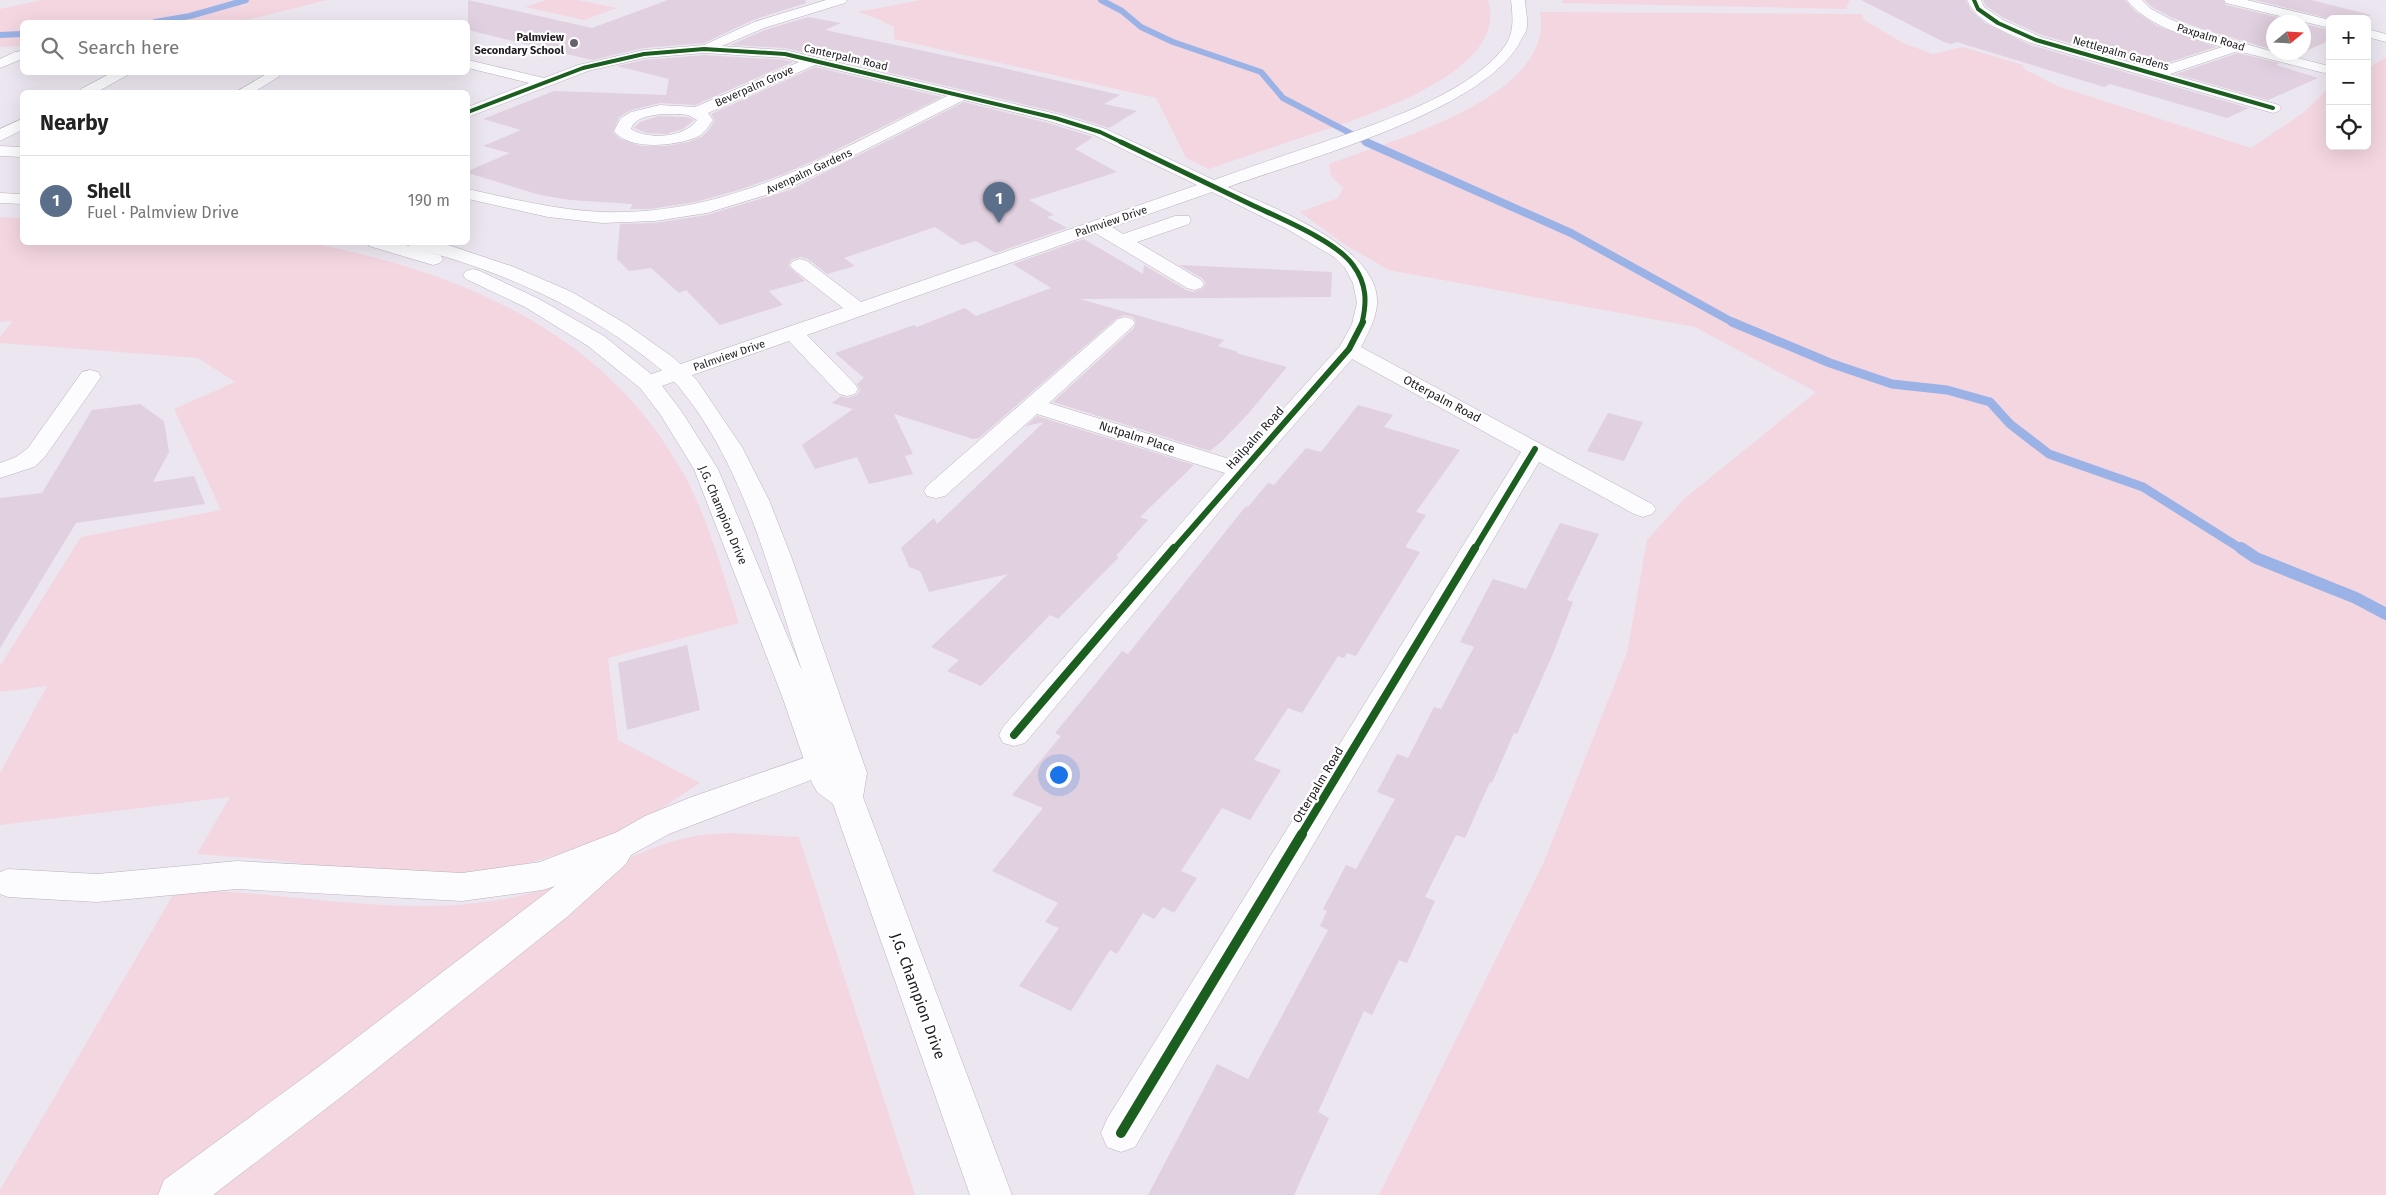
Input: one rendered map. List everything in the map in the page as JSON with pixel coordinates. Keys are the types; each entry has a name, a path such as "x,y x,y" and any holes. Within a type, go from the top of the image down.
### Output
{"street":[{"path":"704,49 759,25 840,0"},
{"name":"Palmview Drive","path":"648,383 858,310 955,266 1098,226 1339,142 1428,107 1474,84 1510,49 1520,26 1518,0"},
{"name":"Nettlepalm Gardens","path":"1974,0 1978,8 1986,16 2015,32 2273,108"},
{"name":"Paxpalm Road","path":"2134,0 2145,12 2156,18 2202,36 2324,69"},
{"path":"2231,0 2326,23"},
{"path":"2371,34 2386,38"},
{"name":"Nettlepalm Gardens","path":"2155,74 2239,46"},
{"name":"Canterpalm Road","path":"470,111 610,61 652,53 704,49 763,51 812,60 1062,120 1100,132 1212,186"},
{"path":"0,64 20,55"},
{"name":"Beverpalm Grove","path":"696,112 812,60"},
{"path":"470,64 546,83"},
{"path":"90,90 120,75"},
{"path":"248,90 273,76"},
{"name":"Avenpalm Gardens","path":"470,194 547,212 577,216 615,218 684,212 754,196 783,184 962,95"},
{"path":"0,136 20,125"},
{"path":"0,151 20,152"},
{"name":"Hailpalm Road","path":"1014,735 1241,470 1350,349 1362,324 1366,303 1363,283 1353,265 1341,253 1320,239 1212,186"},
{"path":"0,198 20,200"},
{"path":"1056,222 1074,218 1098,226 1194,284"},
{"path":"1121,241 1182,220"},
{"name":"J.G. Champion Drive","path":"386,245 469,273 532,303 596,341 648,383 670,412 706,469 770,627 828,783 847,797"},
{"name":"J.G. Champion Drive","path":"427,245 468,256 559,292 599,314 678,373 701,401 738,463 775,545 851,773 847,797 991,1195"},
{"path":"800,264 858,310"},
{"path":"936,491 1125,323"},
{"path":"793,333 847,389"},
{"name":"Otterpalm Road","path":"1350,349 1535,448 1643,509"},
{"path":"0,471 25,462 36,453 90,378"},
{"name":"Nutpalm Place","path":"1033,405 1241,470"},
{"name":"Otterpalm Road","path":"1121,1133 1535,448"},
{"path":"8,883 97,888 237,875 462,887 543,876 629,841 657,825 701,806 821,764"},
{"path":"179,1195 331,1081 555,907 629,841"}],"shaded area":[{"path":"42,0 327,0 247,20 20,20 20,46 0,47 0,9"},
{"path":"546,0 577,0 617,8 584,20 525,7"},
{"path":"921,0 1488,0 1489,26 1477,50 1455,71 1426,89 1393,105 1361,117 1209,169 1186,158 1156,98 894,39 894,27 858,12"},
{"path":"1562,0 1850,0 1846,9 1562,3"},
{"path":"1540,12 1862,14 1864,20 1903,43 1933,54 1963,47 2023,65 2024,69 2057,86 2251,148 2303,113 2326,91 2326,150 2371,150 2371,66 2386,57 2386,1195 1379,1195 1543,864 1627,653 1647,540 1684,499 1816,392 1695,327 1389,270 1344,244 1300,212 1338,198 1343,188 1331,176 1329,164 1390,143 1463,112 1496,92 1522,69 1538,42"},
{"path":"0,217 20,218 20,245 320,245 366,255 420,271 471,290 520,314 566,342 608,377 645,417 678,464 705,521 739,623 608,658 618,740 700,783 628,830 522,865 461,873 407,876 264,859 197,854 230,797 0,825 0,773 47,686 0,692 0,666 81,537 221,510 174,409 235,382 198,358 0,343 0,337 13,321 0,322"},
{"path":"729,833 799,837 915,1195 0,1195 0,1190 176,890 216,891 374,905 453,905 493,901 533,892 599,871 667,843 700,835"}],"building":[{"path":"468,0 592,28 668,0 805,0 806,3 753,20 704,43 644,48 592,60 470,30 470,20 468,20"},
{"path":"1861,0 1965,0 1971,10 1985,23 2030,45 2249,108 2227,118 2110,84 2104,87 1957,42 1951,44 1944,42"},
{"path":"1983,0 2125,0 2135,11 2157,26 2216,47 2154,67 2042,35 2004,18 1986,6"},
{"path":"2145,0 2222,0 2226,5 2269,15 2266,15 2266,48 2199,28 2152,7"},
{"path":"2255,0 2311,0 2371,15 2326,15 2326,18"},
{"path":"808,17 841,23 825,30 1120,95 1104,104 1137,111 1109,128 1061,113 785,48 730,45 765,30"},
{"path":"2311,26 2326,29 2326,42 2311,49"},
{"path":"2238,53 2279,63 2276,65 2318,78 2268,100 2176,74"},
{"path":"704,55 793,62 695,105 660,103 631,110 619,117 613,132 620,139 641,146 666,146 689,142 701,137 708,131 715,120 711,114 815,67 942,97 822,157 781,175 739,190 695,202 650,209 630,209 633,204 570,200 540,195 470,174 470,170 510,153 483,146 521,130 483,119 554,91 666,95 669,79 617,66 644,60"},
{"path":"964,102 1048,123 1093,137 1075,149 1117,172 1029,200 1054,215 1047,217 1067,228 995,253 976,241 962,245 935,227 844,258 855,266 827,274 808,259 801,257 792,259 788,266 805,281 769,291 783,305 720,325 686,290 679,293 651,268 629,271 617,259 620,224 655,223 707,215 790,190"},
{"path":"659,116 687,117 694,120 683,129 666,134 647,133 634,128 640,122"},
{"path":"1084,239 1143,274 1144,265 1186,290 1193,292 1202,289 1206,283 1202,278 1179,265 1332,272 1331,297 1080,299 1224,340 1218,346 1287,367 1248,414 1210,451 1053,402 1134,328 1136,322 1133,317 1124,315 1117,318 979,438 973,439 894,414 913,454 905,456 913,474 869,484 857,457 815,469 802,445 853,409 832,403 841,396 847,398 857,395 860,390 857,384 864,378 835,353 914,325 917,327 965,308 976,316 1051,288 1013,264"},
{"path":"140,404 164,421 169,452 153,482 194,476 205,504 76,523 0,648 0,498 42,493 92,410"},
{"path":"1358,405 1393,415 1384,427 1460,450 1416,512 1426,515 1405,547 1420,552 1356,656 1347,653 1344,658 1338,656 1302,713 1288,708 1254,760 1281,770 1250,820 1222,808 1181,871 1197,878 1174,913 1163,907 1154,919 1143,913 1117,954 1110,950 1071,1011 1019,986 1059,928 1045,922 1058,903 992,871 1043,808 1012,795 1061,736 1055,733 1122,651 1128,654 1246,506 1248,507 1268,483 1274,485 1306,448 1321,452"},
{"path":"1608,413 1643,422 1624,461 1587,451"},
{"path":"1037,416 1194,465 1140,517 1148,520 1116,556 1119,557 1058,619 1050,615 981,686 947,671 959,660 931,647 1008,574 929,592 920,571 909,567 901,548 934,518 937,524 1044,422 1026,426"},
{"path":"1560,523 1599,534 1567,600 1573,602 1552,656 1517,734 1514,733 1465,838 1456,835 1425,897 1435,901 1407,963 1399,960 1372,1015 1364,1011 1318,1112 1329,1118 1294,1195 1148,1195 1217,1064 1248,1079 1328,930 1320,926 1327,911 1323,909 1346,865 1356,869 1395,799 1377,792 1397,754 1408,758 1434,707 1441,709 1474,647 1460,642 1493,579 1526,589"},
{"path":"687,645 700,710 627,730 618,663"}],"waterway":[{"path":"167,20 190,16 246,0"},
{"path":"1101,0 1122,11 1141,27 1173,42 1261,72 1283,98 1369,143"},
{"path":"0,35 20,34"},
{"path":"1366,142 1571,233 1733,322"},
{"path":"1733,322 1830,363 1892,384 1947,390 1990,402 2010,424 2049,454 2143,487 2243,550"},
{"path":"2241,548 2256,558 2356,598 2386,614"}],"cycle path":[{"path":"1974,0 1978,9 1998,23 2036,40 2273,108"},
{"path":"470,111 583,68 644,54 704,49 785,54 1055,118 1100,132 1294,225 1341,253 1353,265 1363,283 1367,303 1362,324 1349,349 1241,470 1014,735"},
{"path":"1121,1133 1535,449"}],"place":[{"name":"Palmview Secondary School","path":"574,43"},
{"name":"Shell","path":"999,223"}]}
